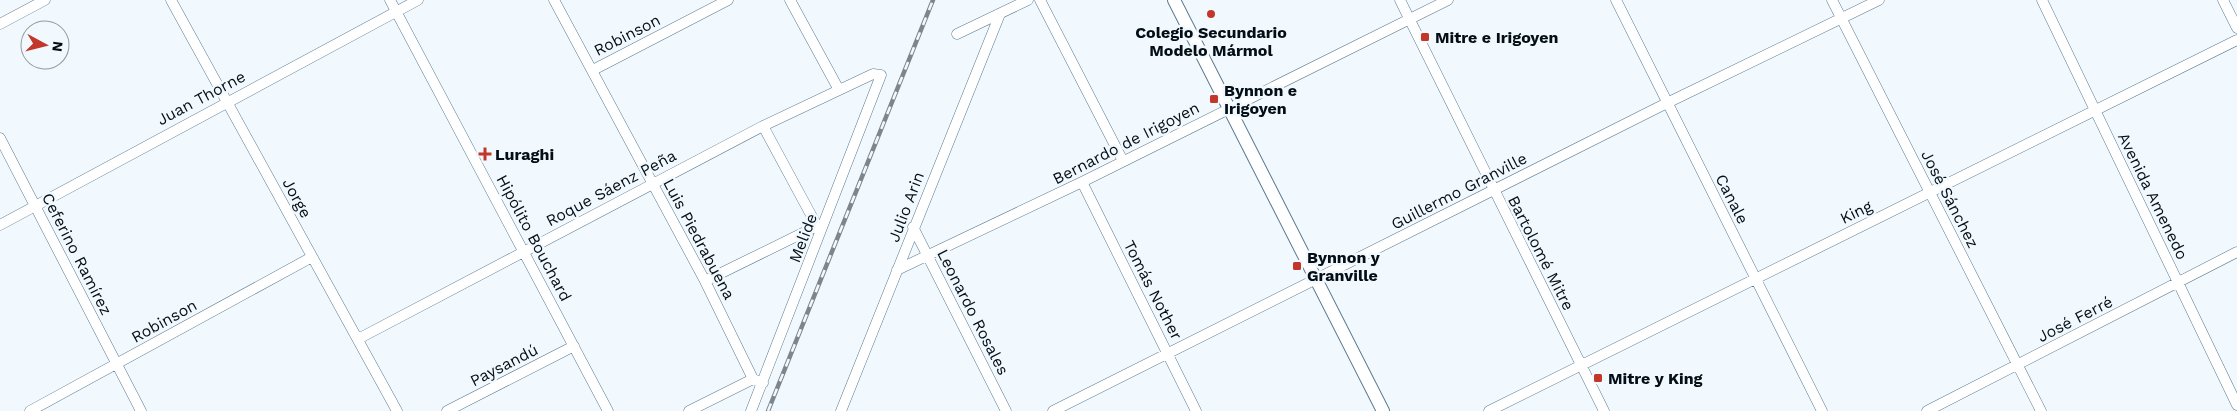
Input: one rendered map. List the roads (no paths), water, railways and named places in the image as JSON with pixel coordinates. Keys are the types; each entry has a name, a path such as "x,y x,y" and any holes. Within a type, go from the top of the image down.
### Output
{"street":[{"path":"0,24 45,0"},
{"name":"Jorge","path":"171,0 397,411"},
{"name":"Hipólito Bouchard","path":"390,0 608,411"},
{"name":"Juan Thorne","path":"0,225 227,101 418,0"},
{"name":"Luis Piedrabuena","path":"554,0 758,381"},
{"name":"Robinson","path":"593,70 728,0"},
{"path":"790,0 839,90"},
{"path":"957,34 1028,0"},
{"path":"1040,0 1123,161"},
{"path":"1174,0 1383,411"},
{"name":"Bartolomé Mitre","path":"1400,0 1604,411"},
{"name":"Bernardo de Irigoyen","path":"897,270 1082,182 1448,0"},
{"name":"Canale","path":"1616,0 1822,411"},
{"name":"José Sánchez","path":"1832,0 2041,411"},
{"name":"Guillermo Granville","path":"1053,411 1667,103 1879,0"},
{"name":"Avenida Amenedo","path":"2042,0 2237,405"},
{"path":"2223,0 2237,28"},
{"name":"Julio Arin","path":"841,411 913,227 1000,14"},
{"name":"King","path":"1488,411 2237,40"},
{"name":"Roque Sáenz Peña","path":"358,339 524,250 763,126 873,74 882,75"},
{"name":"Melide","path":"751,411 758,381 882,75"},
{"path":"705,281 819,228 763,126"},
{"name":"Ceferino Ramírez","path":"0,138 141,411"},
{"name":"Tomás Nother","path":"1082,182 1196,411"},
{"name":"Leonardo Rosales","path":"913,227 1006,411"},
{"name":"José Ferré","path":"1927,411 2237,252"},
{"name":"Robinson","path":"30,411 312,257"},
{"name":"Paysandú","path":"447,411 574,346"},
{"path":"689,411 758,381"}],"railway":[{"path":"768,411 933,0"}],"place":[{"name":"Colegio Secundario Modelo Mármol","path":"1211,14"},
{"name":"Mitre e Irigoyen","path":"1425,37"},
{"name":"Bynnon e Irigoyen","path":"1214,99"},
{"name":"Luraghi","path":"485,154"},
{"name":"Bynnon y Granville","path":"1297,266"},
{"name":"Mitre y King","path":"1598,378"}]}
